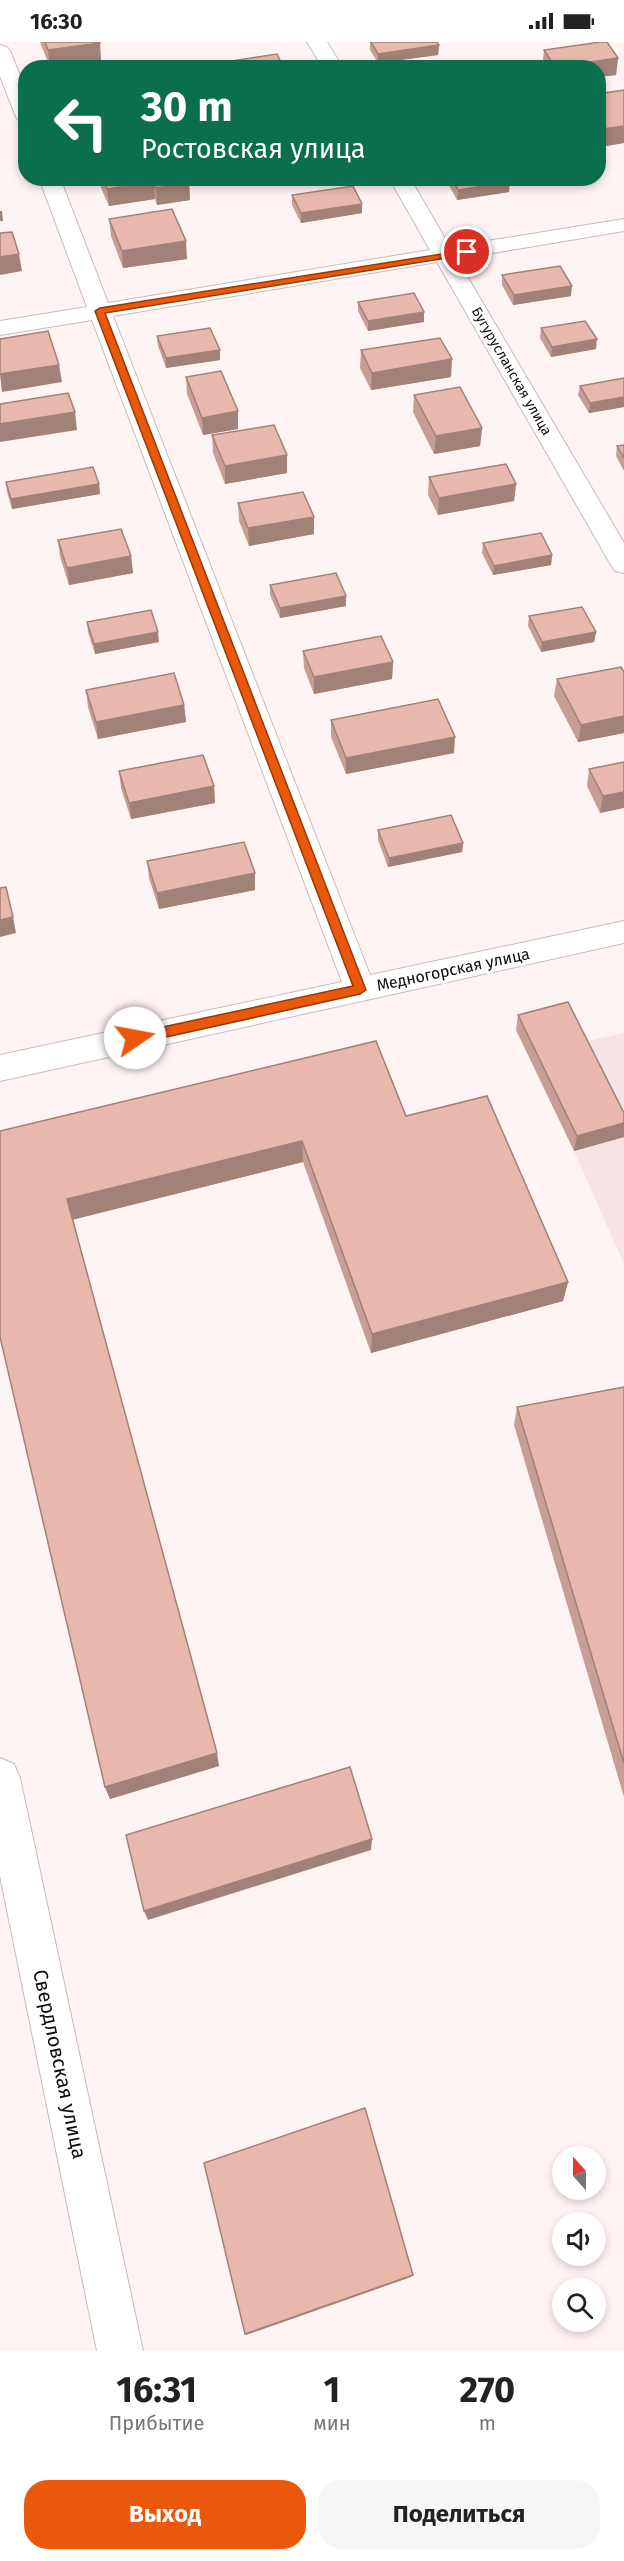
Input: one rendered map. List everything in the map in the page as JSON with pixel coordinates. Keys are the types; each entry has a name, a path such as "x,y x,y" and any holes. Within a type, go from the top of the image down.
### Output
{"street":[{"path":"317,42 328,60"},
{"path":"0,51 18,97"},
{"path":"52,186 360,990"},
{"name":"Бугурусланская улица","path":"404,186 624,564"},
{"path":"0,328 624,225"},
{"name":"Медногорская улица","path":"0,1068 624,932"},
{"name":"Свердловская улица","path":"0,1778 120,2351"}],"shaded area":[{"path":"624,1033 624,1135 578,1043"},
{"path":"624,1137 624,1264 574,1151"}],"building":[{"path":"45,42 99,42 100,43 48,50"},
{"path":"371,42 437,42 439,45 378,54"},
{"path":"607,42 618,58 550,60 544,50"},
{"path":"277,54 280,60 237,60"},
{"path":"624,90 624,126 606,129 606,93"},
{"path":"106,186 127,186 107,189"},
{"path":"353,186 362,204 301,213 292,195"},
{"path":"456,186 484,186 458,190"},
{"path":"172,209 186,241 122,251 109,219"},
{"path":"12,232 19,254 0,257 0,233"},
{"path":"560,266 572,286 514,295 502,275"},
{"path":"414,293 424,312 368,321 358,302"},
{"path":"585,321 597,339 552,347 541,328"},
{"path":"210,328 220,350 166,358 157,336"},
{"path":"48,331 59,365 0,374 0,339"},
{"path":"440,338 452,359 372,373 361,350"},
{"path":"221,371 238,411 202,418 186,377"},
{"path":"624,378 624,397 590,403 580,386"},
{"path":"460,387 482,428 436,436 414,395"},
{"path":"68,393 75,412 0,424 0,404"},
{"path":"274,425 287,455 225,466 212,435"},
{"path":"624,445 624,458 617,446"},
{"path":"506,464 516,484 439,498 429,477"},
{"path":"93,467 99,484 11,499 6,482"},
{"path":"303,492 314,517 248,528 238,503"},
{"path":"121,529 131,556 67,568 58,540"},
{"path":"541,533 552,555 494,566 483,543"},
{"path":"336,573 346,596 280,608 270,585"},
{"path":"582,607 596,632 542,642 529,616"},
{"path":"151,610 158,632 94,644 87,622"},
{"path":"381,636 393,662 314,677 303,651"},
{"path":"621,667 624,672 624,716 581,725 557,679"},
{"path":"174,673 184,705 96,722 86,690"},
{"path":"438,699 455,737 346,758 331,720"},
{"path":"203,755 214,786 129,803 119,771"},
{"path":"624,762 624,792 603,796 589,769"},
{"path":"451,815 463,843 389,858 378,830"},
{"path":"244,842 255,873 157,893 147,861"},
{"path":"6,887 13,917 0,920 0,888"},
{"path":"568,1002 624,1113 624,1123 577,1136 518,1015"},
{"path":"376,1041 406,1116 487,1096 568,1282 372,1334 302,1141 67,1199 217,1753 105,1787 0,1337 0,1131"},
{"path":"624,1387 624,1763 517,1407"},
{"path":"350,1767 372,1839 144,1911 126,1835"},
{"path":"365,2108 413,2275 245,2334 204,2163"}],"route":[{"path":"135,1038 360,990 100,311 467,252"}]}
